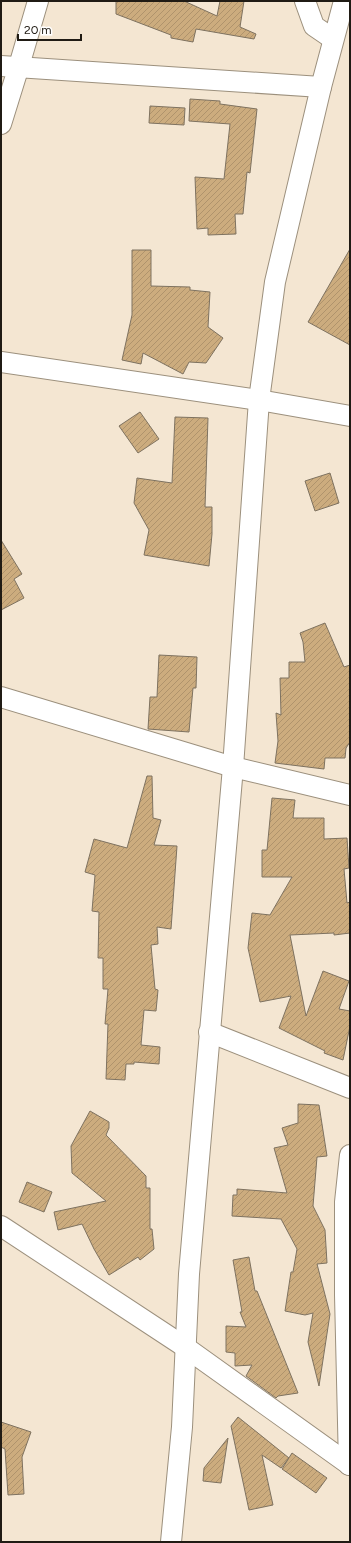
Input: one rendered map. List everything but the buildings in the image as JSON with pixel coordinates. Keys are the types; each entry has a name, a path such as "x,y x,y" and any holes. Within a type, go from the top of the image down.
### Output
{"street":[{"path":"1,124 10,66 38,1"},
{"path":"305,1 314,26 333,39"},
{"path":"171,1542 182,1427 189,1274 233,767 259,400 275,282 321,87 344,1"},
{"path":"10,66 321,87"},
{"path":"1,362 259,400 350,416"},
{"path":"1,697 233,767 350,795"},
{"path":"209,1032 350,1088"},
{"path":"350,1156 345,1202 350,1465"},
{"path":"1,1226 185,1347 350,1465"}]}
